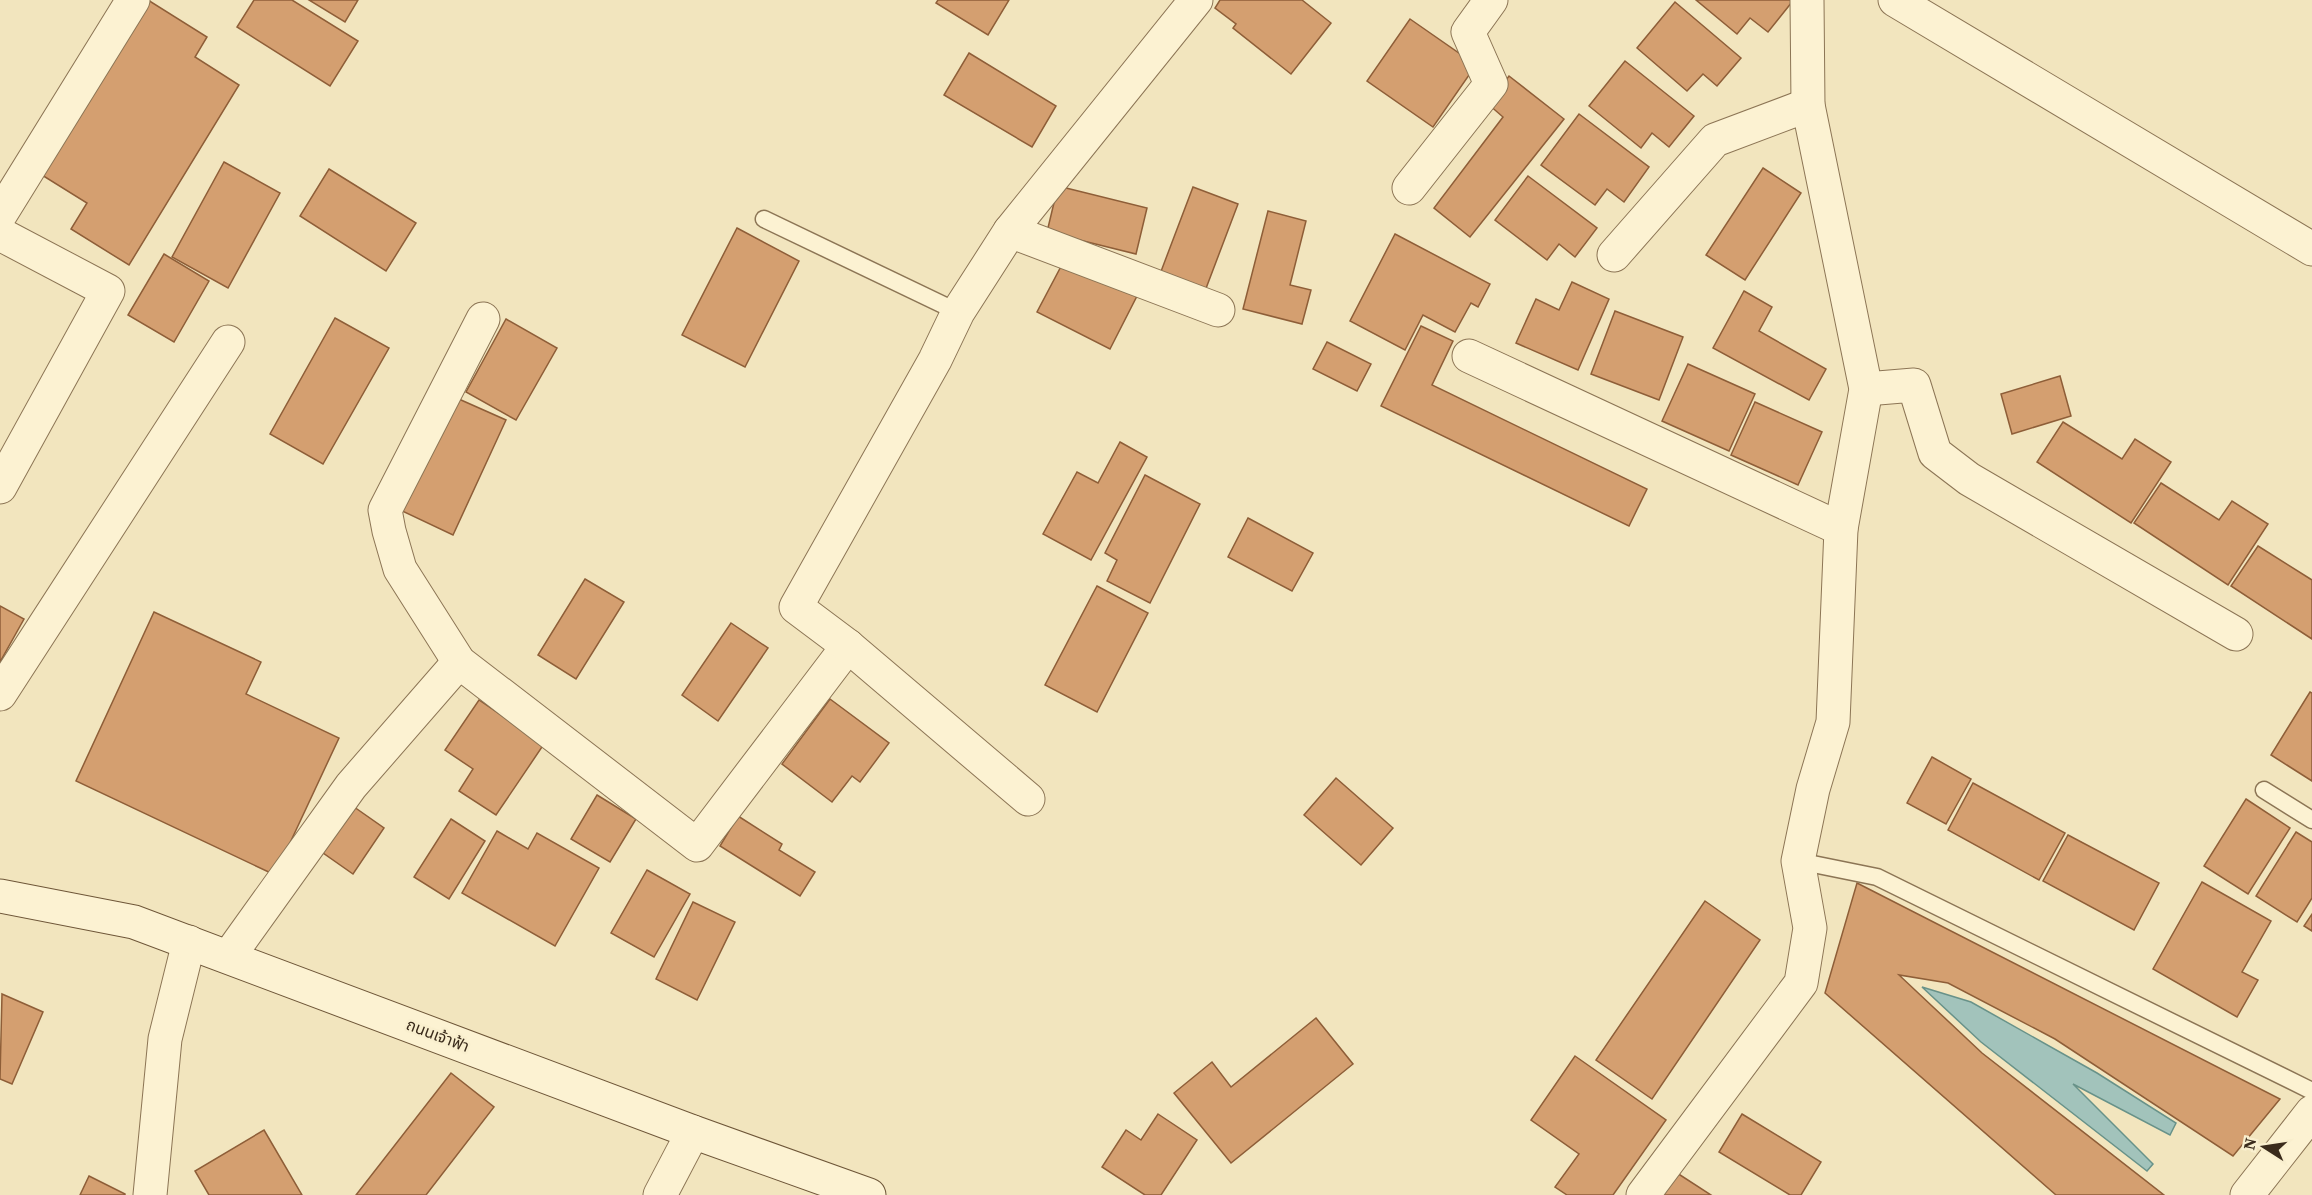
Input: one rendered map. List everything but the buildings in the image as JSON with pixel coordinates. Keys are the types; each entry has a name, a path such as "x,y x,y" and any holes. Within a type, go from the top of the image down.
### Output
{"street":[{"path":"0,215 133,0"},
{"path":"1028,799 848,646 796,607 935,360 958,312 1010,231 1196,0"},
{"path":"1409,188 1491,84 1468,32 1491,0"},
{"path":"1643,1195 1801,983 1810,928 1798,861 1813,789 1833,722 1840,529 1866,389 1808,105 1807,0"},
{"path":"1895,0 2312,249"},
{"path":"1614,255 1715,140 1808,105"},
{"path":"1010,231 1218,310"},
{"path":"0,234 108,291 0,487"},
{"path":"483,319 385,510 400,569 459,662 697,845 848,646"},
{"path":"0,694 228,342"},
{"path":"1469,356 1840,529"},
{"path":"1866,389 1914,385 1935,453 1969,479 2236,634"},
{"path":"229,956 351,786 459,662"},
{"name":"ถนนเจ้าฟ้า","path":"0,896 135,922 693,1132 870,1195"},
{"path":"150,1195 165,1039 189,942"},
{"path":"2247,1195 2312,1112"},
{"path":"660,1195 693,1132"}],"lane":[{"path":"764,219 958,312"},
{"path":"2264,790 2312,820"},
{"path":"1798,861 1876,877 2312,1091"}],"water":[{"path":"1922,987 1971,1002 2097,1073 2176,1123 2170,1135 2073,1084 2153,1164 2147,1171 1981,1042"}]}
